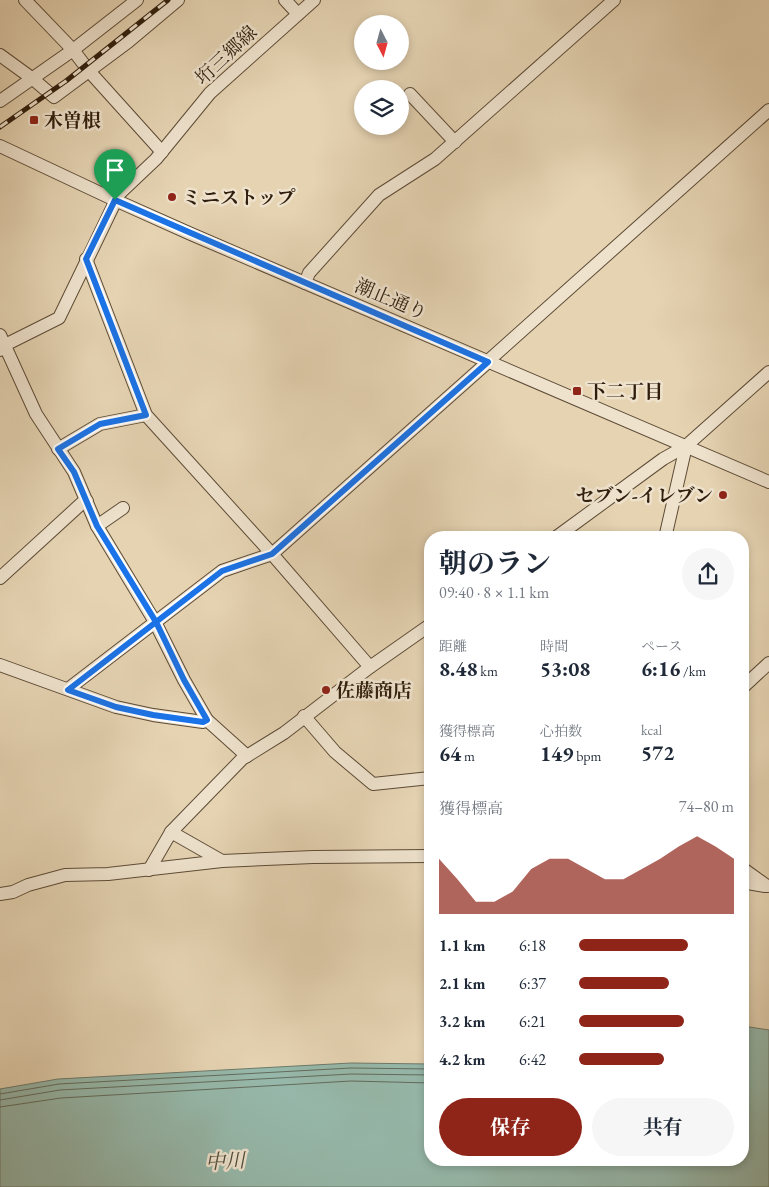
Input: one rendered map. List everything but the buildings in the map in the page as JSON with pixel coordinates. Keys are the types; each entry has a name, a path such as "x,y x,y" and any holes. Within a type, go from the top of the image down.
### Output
{"street":[{"path":"0,101 73,50 137,0"},
{"path":"0,55 54,97 128,42 178,0"},
{"path":"285,0 298,14"},
{"name":"垳三郷線","path":"2,343 59,318 118,194 162,152 210,93 314,0"},
{"path":"306,282 309,273 379,195 435,159 614,0"},
{"path":"30,2 162,152"},
{"path":"410,94 455,142"},
{"path":"68,690 222,571 272,554 769,110"},
{"name":"潮止通り","path":"0,146 115,200 769,482"},
{"path":"86,259 146,415 272,554 370,667"},
{"path":"2,343 36,414 74,472 97,526 156,622 184,680 207,720 247,756"},
{"path":"565,531 663,459 686,446 769,372"},
{"path":"58,449 100,424 146,415"},
{"path":"667,531 686,446"},
{"path":"0,578 87,500"},
{"path":"97,526 123,508"},
{"path":"149,870 171,832 247,756 284,733 370,667 424,629"},
{"path":"749,682 769,663"},
{"path":"0,665 116,707 153,715 203,722 207,720"},
{"path":"304,716 335,752 373,784 424,779"},
{"path":"171,832 222,860"},
{"path":"0,894 13,892 28,884 65,875 108,874 222,860 424,856"},
{"path":"749,873 768,886"},
{"path":"749,883 768,886"}],"water":[{"name":"中川","path":"749,1027 769,1030 769,1187 0,1187 0,1089 58,1079 351,1063 424,1064 424,1166 749,1166"}],"railway":[{"path":"0,127 66,81 168,0"}],"place":[{"name":"木曽根","path":"34,120"},
{"name":"ミニストップ","path":"172,197"},
{"name":"下二丁目","path":"577,391"},
{"name":"セブン-イレブン","path":"723,495"},
{"name":"佐藤商店","path":"326,690"}],"route":[{"path":"115,200 86,259 146,415 100,424 58,449 74,472 97,526 156,622 68,690 116,707 153,715 203,722 207,720 184,680 156,622 222,571 272,554 488,362 115,200"}]}
